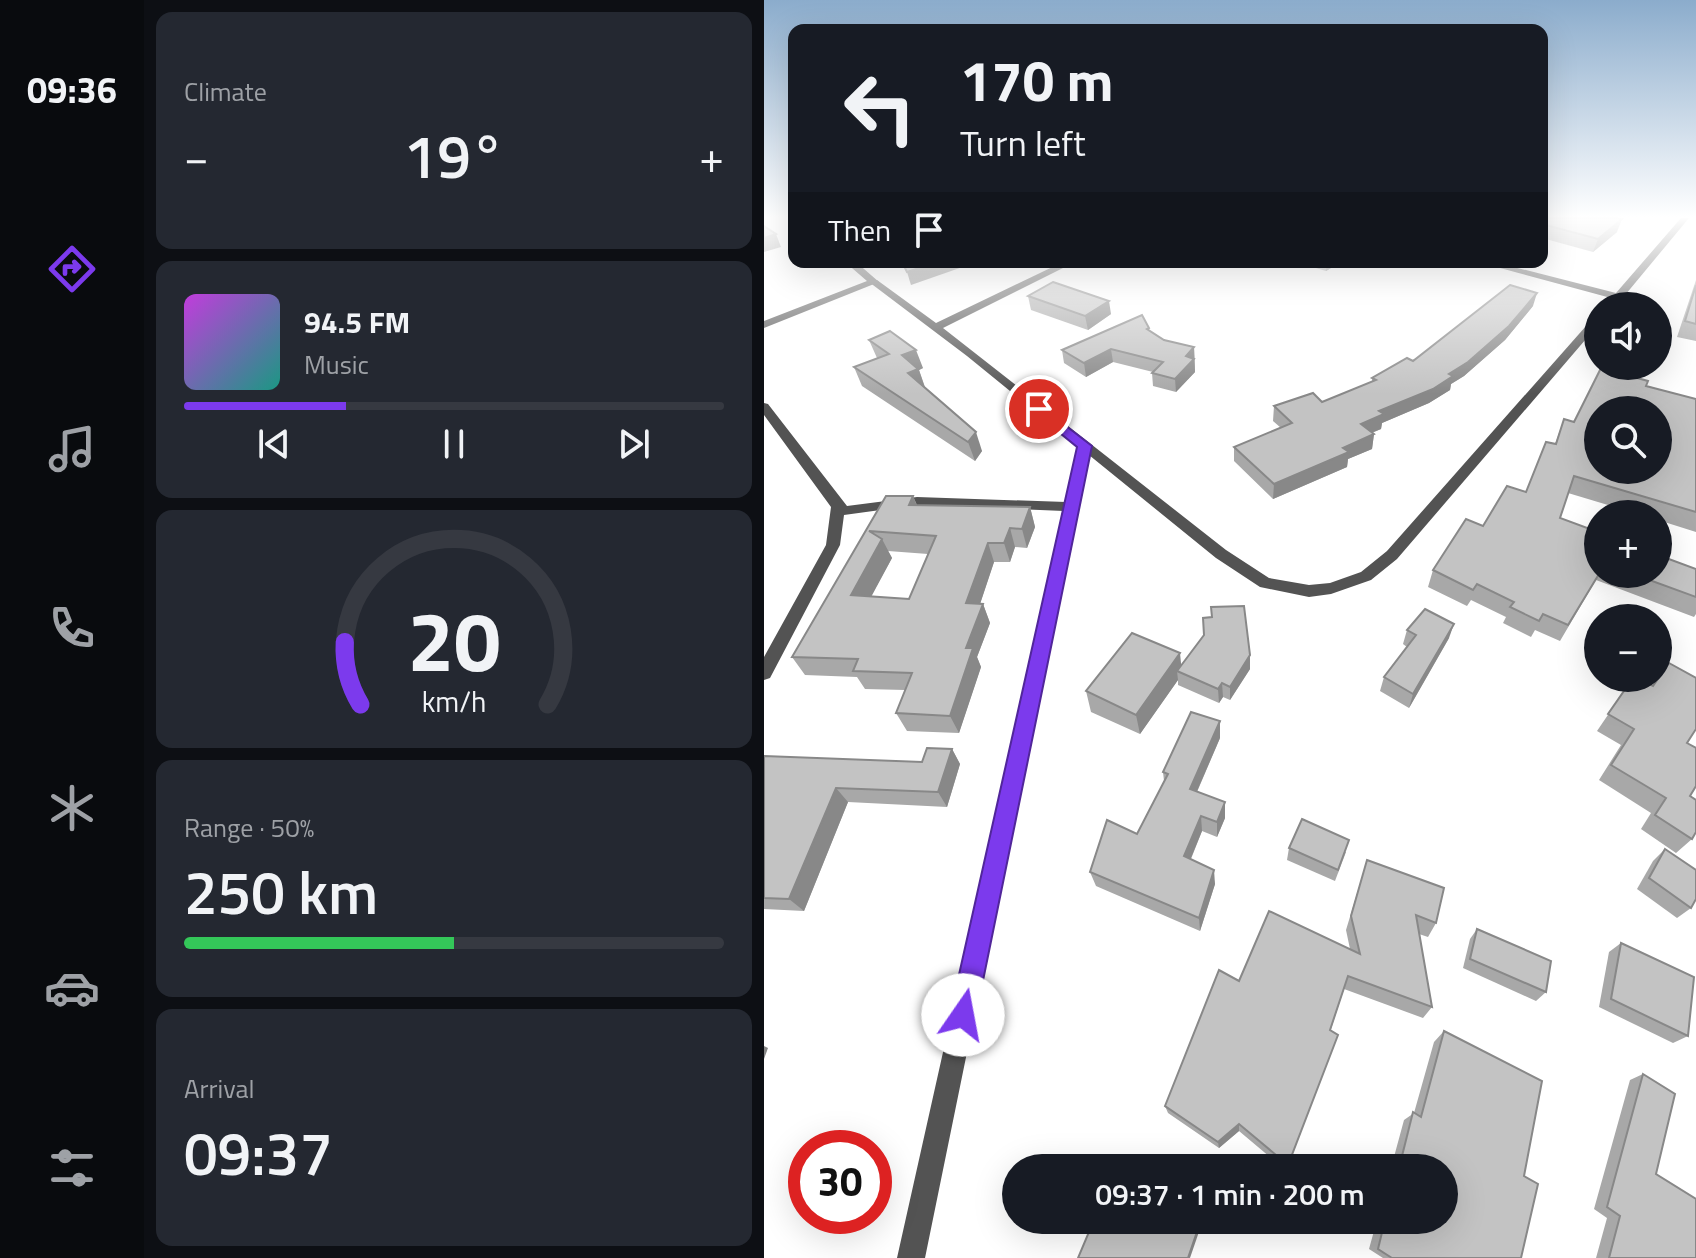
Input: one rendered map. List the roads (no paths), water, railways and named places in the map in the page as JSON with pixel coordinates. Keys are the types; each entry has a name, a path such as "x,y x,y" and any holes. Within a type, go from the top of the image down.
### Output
{"street":[{"path":"868,277 936,327 1221,554 1265,583 1309,591 1331,588 1366,576 1392,555 1584,335"},
{"path":"936,327 1040,277"},
{"path":"1540,277 1599,292"},
{"path":"1622,292 1635,277"},
{"path":"764,325 874,282"},
{"path":"764,407 838,507 845,511 917,501 1071,507"},
{"path":"911,1258 1085,446"},
{"path":"764,673 833,545 838,507"}]}
